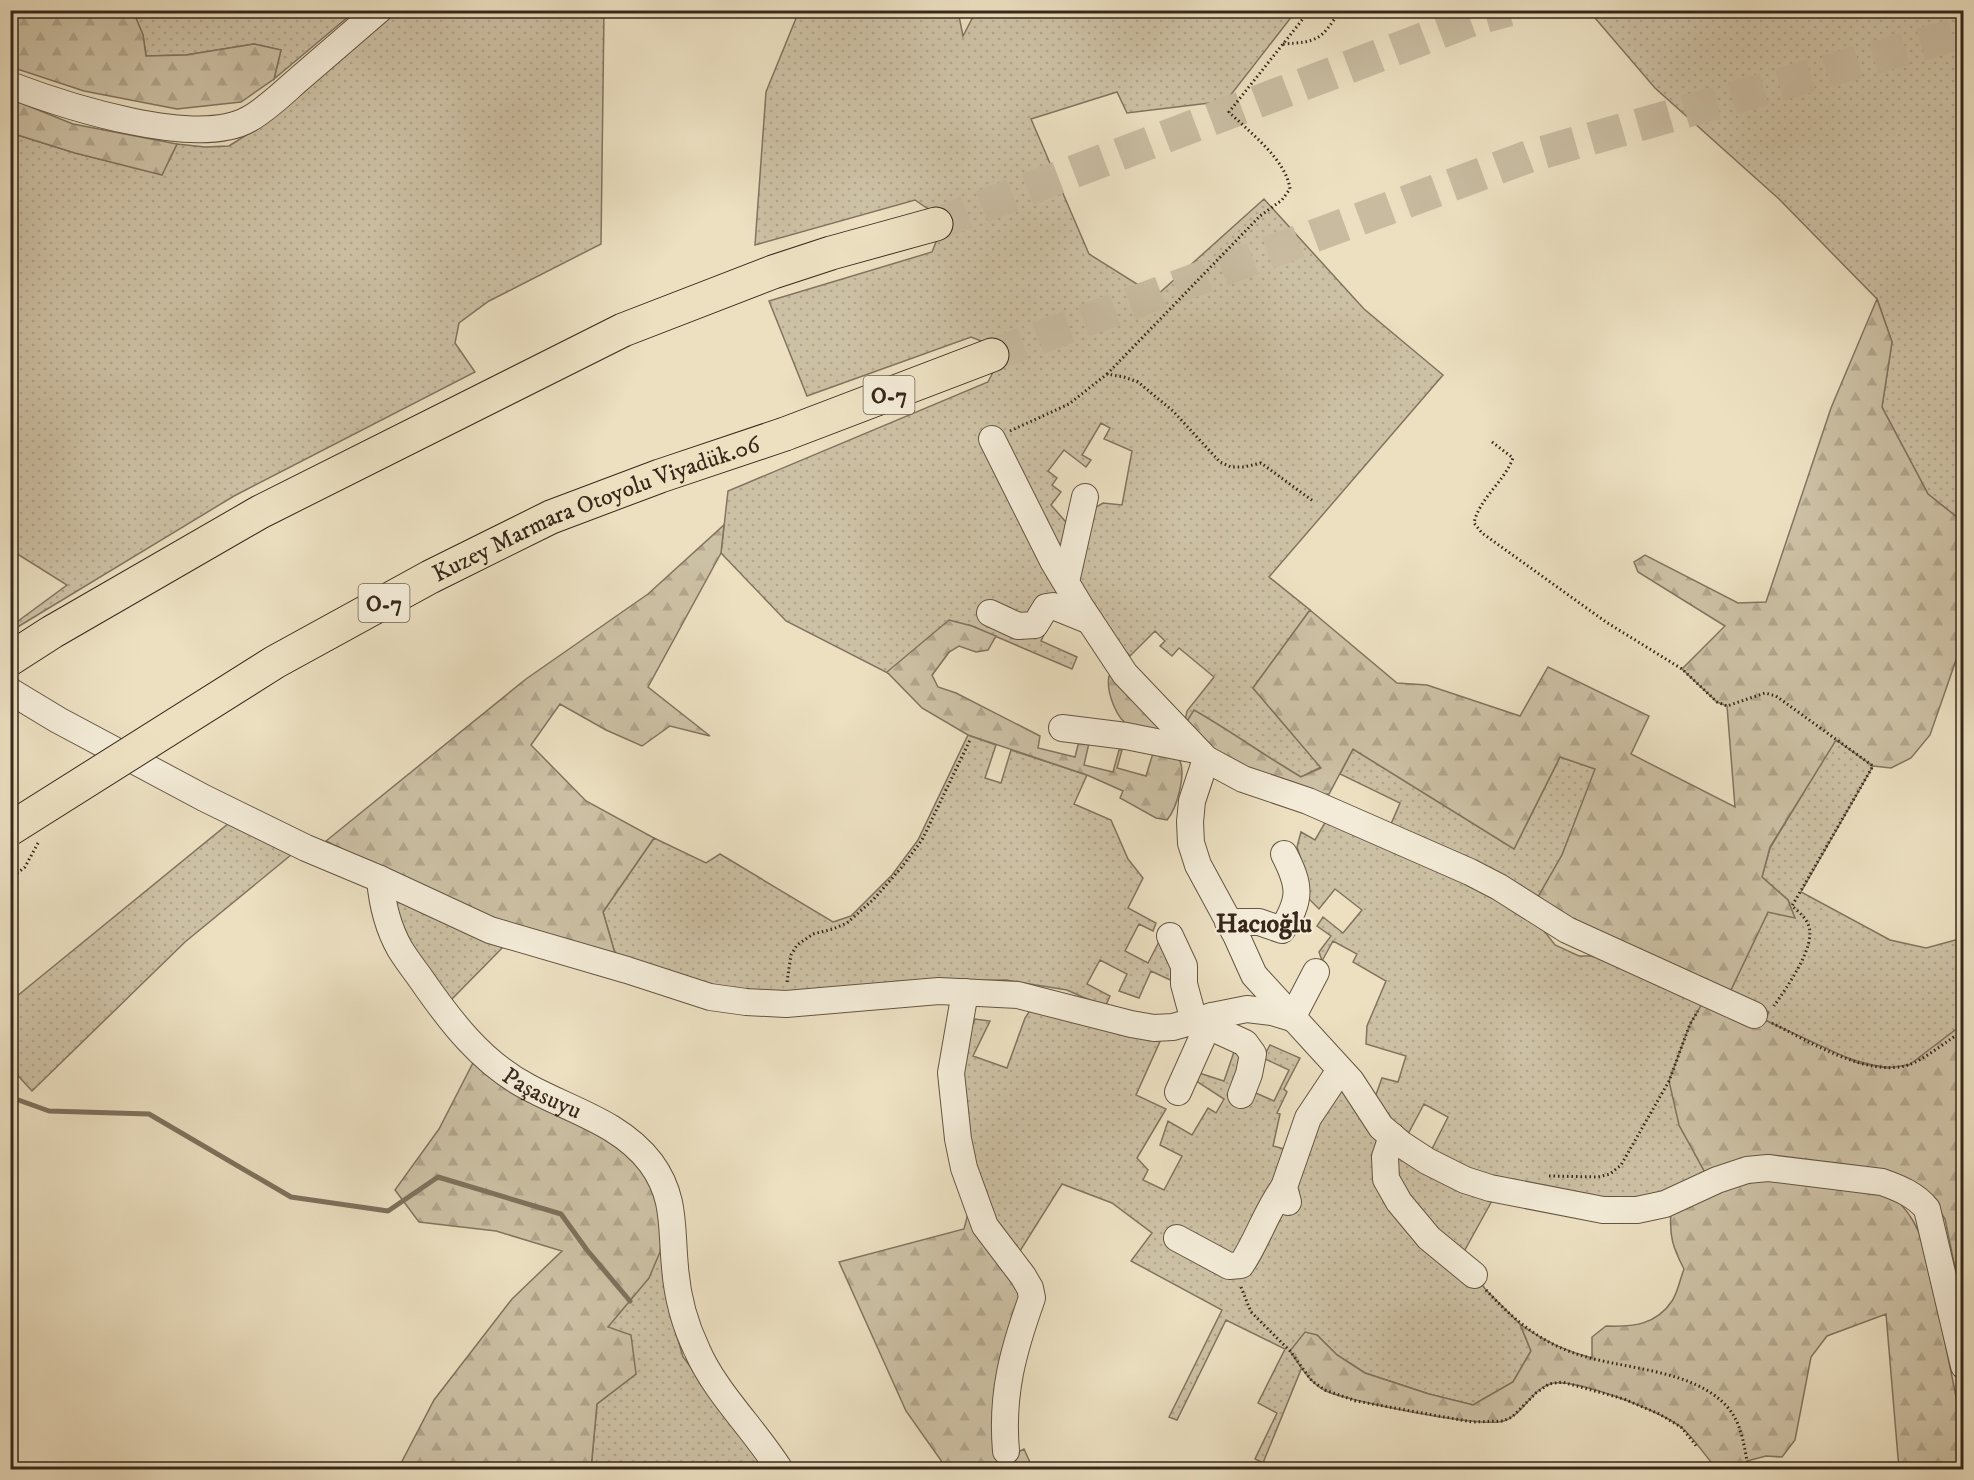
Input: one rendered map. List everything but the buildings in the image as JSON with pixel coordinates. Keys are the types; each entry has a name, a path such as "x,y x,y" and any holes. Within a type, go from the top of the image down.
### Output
{"highway":[{"path":"10,659 52,632 240,524 623,330 773,272 831,253 936,224"},
{"name":"Kuzey Marmara Otoyolu Viyadük.06","path":"10,830 274,662 430,577 551,517 660,476 786,434 992,355"}],"street":[{"path":"10,85 102,115 193,130 220,129 249,120 379,10"},
{"path":"992,439 1053,561 1125,674 1201,754 1243,779 1308,801 1470,872 1499,887 1567,930 1760,1017"},
{"path":"1066,582 1085,497"},
{"path":"990,613 1018,626 1035,625 1046,607 1053,606 1090,621"},
{"path":"10,691 58,720 204,798 306,848 380,879 490,930 710,997 746,1002 795,1004 939,991 1018,995 1154,1028 1205,1021 1247,1009 1272,1012 1292,1018"},
{"path":"1062,728 1126,736 1201,754"},
{"path":"1201,754 1190,822 1191,843 1198,865 1254,975 1351,1082 1381,1127 1392,1136 1427,1161 1465,1180 1515,1194 1603,1209 1638,1210 1665,1204 1717,1180 1747,1170 1768,1168 1882,1182 1897,1187 1921,1202 1927,1209 1964,1366"},
{"path":"1228,922 1259,922 1282,930 1293,913 1298,894 1295,875 1284,854"},
{"name":"Paşasuyu","path":"380,879 381,896 387,919 399,949 436,1000 478,1051 506,1074 527,1087 620,1132 635,1144 662,1179 670,1199 675,1269 680,1298 697,1351 710,1375 780,1470"},
{"path":"1170,936 1184,966 1184,984 1205,1021 1245,1043 1253,1054 1241,1095"},
{"path":"1292,1018 1316,972"},
{"path":"965,992 951,1073 958,1139 964,1168 985,1226 1023,1276 1030,1288 1032,1298 1011,1360 1006,1395 1006,1451"},
{"path":"1178,1092 1205,1021"},
{"path":"1177,1238 1228,1266 1241,1265 1250,1252 1273,1202 1287,1198 1308,1118 1340,1070"},
{"path":"1392,1136 1385,1157 1386,1179 1399,1203 1429,1238 1474,1275"}],"path":[{"path":"992,439 1069,404 1107,374 1260,216 1282,200 1290,189 1288,179 1278,161 1229,112 1310,10"},
{"path":"1283,44 1307,43 1318,39 1329,29 1340,10"},
{"path":"1107,374 1138,382 1173,411 1220,462 1231,467 1261,463 1313,501"},
{"path":"1492,442 1513,458 1509,471 1476,513 1474,523 1482,533 1606,622 1682,669 1717,702 1727,706 1765,693 1776,696 1873,766 1792,906 1808,924 1810,934 1808,947 1790,981 1760,1017 1858,1063 1887,1068 1909,1065 1964,1030"},
{"path":"795,1004 787,982 791,955 797,945 813,934 846,923 874,899 902,868 922,840 970,740"},
{"path":"1542,1176 1598,1177 1610,1174 1621,1165 1669,1081 1690,1024 1708,994"},
{"path":"1236,1265 1243,1294 1251,1312 1290,1351 1312,1381 1325,1390 1356,1401 1472,1422 1503,1421 1512,1417 1536,1393 1549,1384 1562,1382 1624,1399 1659,1414 1681,1427 1698,1448"},
{"path":"1474,1275 1504,1309 1542,1340 1572,1353 1659,1372 1715,1396 1729,1410 1741,1431 1749,1470"}],"green space":[{"path":"11,10 133,11 143,35 146,56 186,55 254,44 281,50 274,79 241,102 177,109 84,91 11,67"},
{"path":"133,11 355,11 274,79 281,50 254,44 186,55 146,56 143,35"},
{"path":"398,11 604,11 601,244 489,301 459,323 455,343 475,372 234,496 11,631 10,627 67,585 11,550 11,133 75,153 162,174 177,144 205,147 229,146 270,120"},
{"path":"799,11 958,11 963,36 976,11 1296,11 1226,101 1127,113 1117,92 1031,119 1089,254 1156,296 1264,199 1364,309 1443,375 1269,577 1310,610 1253,688 1321,767 1301,777 1194,711 1184,726 1187,711 1214,677 1179,648 1172,656 1160,646 1165,641 1155,631 1130,656 1095,617 1074,581 1088,512 1103,503 1122,505 1132,451 1104,439 1110,428 1101,423 1082,455 1091,460 1086,467 1064,450 1048,471 1057,478 1052,485 1061,492 1051,505 1072,529 1062,565 1090,628 1055,612 1041,641 1077,657 1072,669 969,625 921,690 786,621 721,553 728,491 988,382 995,368 984,342 971,337 807,396 769,301 932,252 938,237 928,209 915,200 755,245 766,92"},
{"path":"1589,11 1963,11 1963,522 1928,494 1882,407 1892,342 1877,299 1779,199 1655,88"},
{"path":"11,99 73,124 177,144 162,175 75,153 11,133"},
{"path":"1877,299 1892,342 1882,407 1928,494 1963,522 1963,640 1930,735 1911,758 1891,768 1873,766 1836,740 1770,847 1762,877 1788,900 1795,918 1768,912 1729,994 1534,904 1562,855 1595,769 1560,757 1514,849 1353,749 1329,794 1313,796 1216,755 1184,726 1194,710 1301,777 1321,768 1253,688 1310,610 1397,683 1427,685 1520,716 1548,667 1649,716 1631,754 1735,807 1727,706 1717,702 1682,669 1725,626 1638,572 1634,562 1645,555 1738,603 1766,602 1831,408"},
{"path":"724,525 721,553 648,687 710,736 670,726 642,746 606,730 560,704 531,745 586,801 654,838 603,912 616,957 515,928 433,895 326,841 526,679 648,594"},
{"path":"949,620 996,636 988,650 976,652 959,646 949,652 932,675 938,687 956,693 1040,736 1038,748 1075,757 1079,741 1089,743 1084,765 1113,772 1119,750 1122,750 1117,768 1146,776 1154,750 1172,751 1179,759 1182,773 1177,799 1167,820 1156,818 1120,798 1123,791 1087,775 968,735 922,708 887,672"},
{"path":"1113,672 1164,725 1160,733 1131,727 1121,718 1113,704 1109,689 1109,676"},
{"path":"968,735 996,745 985,778 1001,783 1011,750 1087,775 1074,804 1111,820 1128,859 1143,878 1128,908 1156,923 1153,931 1139,924 1125,951 1148,963 1162,936 1181,985 1151,971 1139,998 1119,991 1127,974 1100,960 1087,984 1110,996 1105,1007 1067,990 1006,980 939,981 799,994 727,990 616,957 603,912 654,838 706,863 720,854 833,922 851,916 892,875 918,840"},
{"path":"1836,739 1873,766 1801,892 1890,940 1926,948 1963,938 1963,1024 1908,1065 1892,1067 1875,1065 1835,1053 1765,1020 1769,1012 1729,994 1768,912 1794,917 1788,900 1762,877 1770,848"},
{"path":"1353,749 1514,849 1560,757 1596,769 1562,855 1534,904 1391,824 1400,803 1340,774"},
{"path":"1326,821 1512,903 1538,923 1555,945 1579,956 1602,956 1708,994 1679,1125 1707,1176 1667,1191 1616,1202 1468,1170 1432,1149 1448,1117 1424,1104 1407,1136 1374,1100 1382,1078 1398,1082 1406,1056 1366,1044 1367,1026 1386,981 1353,962 1357,954 1333,941 1322,961 1319,952 1331,936 1317,926 1323,917 1343,933 1362,910 1335,889 1319,909 1308,898 1307,878 1297,847 1301,832 1315,840"},
{"path":"228,824 291,855 185,942 32,1091 11,1068 11,1001"},
{"path":"393,897 507,943 448,1003 407,949"},
{"path":"1708,994 1858,1063 1887,1068 1909,1065 1963,1024 1963,1306 1945,1219 1929,1194 1771,1161 1742,1158 1707,1176 1679,1125 1669,1081 1690,1024"},
{"path":"1033,1006 1162,1037 1136,1095 1166,1109 1137,1158 1148,1170 1143,1180 1164,1190 1182,1156 1160,1145 1168,1121 1192,1135 1208,1108 1216,1113 1224,1099 1193,1079 1196,1072 1224,1081 1237,1043 1249,1090 1274,1101 1289,1070 1263,1058 1270,1045 1300,1058 1284,1089 1287,1092 1277,1113 1280,1114 1273,1146 1288,1150 1233,1275 1343,1083 1451,1187 1480,1198 1493,1199 1461,1257 1486,1290 1520,1324 1531,1351 1513,1382 1473,1405 1429,1394 1365,1373 1337,1355 1317,1335 1290,1351 1302,1367 1263,1463 1255,1459 1277,1413 1258,1403 1285,1349 1226,1320 1177,1420 1169,1417 1222,1310 1131,1261 1152,1233 1112,1203 1062,1184 1020,1251 999,1225 984,1196 963,1112 963,1045 975,1019 990,1021 973,1056 1007,1068 1025,1018"},
{"path":"477,1055 639,1155 664,1216 660,1252 649,1278 608,1327 631,1335 636,1374 597,1404 591,1469 398,1469 434,1400 512,1299 562,1251 496,1231 419,1222 395,1190 439,1129"},
{"path":"1776,1179 1892,1196 1912,1220 1926,1248 1963,1431 1963,1469 1899,1469 1886,1314 1827,1336 1811,1357 1795,1440 1782,1457 1766,1456 1747,1461 1749,1469 1717,1469 1687,1432 1672,1421 1617,1397 1577,1385 1561,1383 1543,1387 1517,1414 1504,1421 1470,1421 1387,1407 1326,1391 1310,1379 1290,1351 1305,1332 1317,1335 1337,1355 1365,1373 1429,1394 1473,1405 1513,1382 1531,1351 1520,1324 1554,1345 1592,1358 1592,1337 1606,1326 1635,1325 1659,1315 1674,1297 1684,1269 1673,1242 1671,1212 1735,1186"},
{"path":"971,1202 1026,1291 1005,1459 1024,1449 1033,1469 947,1469 906,1411 839,1262 964,1229"},
{"path":"664,1216 674,1326 683,1357 749,1443 766,1469 591,1470 597,1404 636,1374 608,1327"}],"waterway":[{"path":"10,1097 49,1111 149,1114 291,1197 388,1211 438,1177 561,1214 587,1250 630,1301"}],"tunnel":[{"path":"936,224 1475,19 1509,10"},
{"path":"992,355 1530,156 1964,32"}],"district":[{"name":"Hacıoğlu","path":"1264,923"}]}
